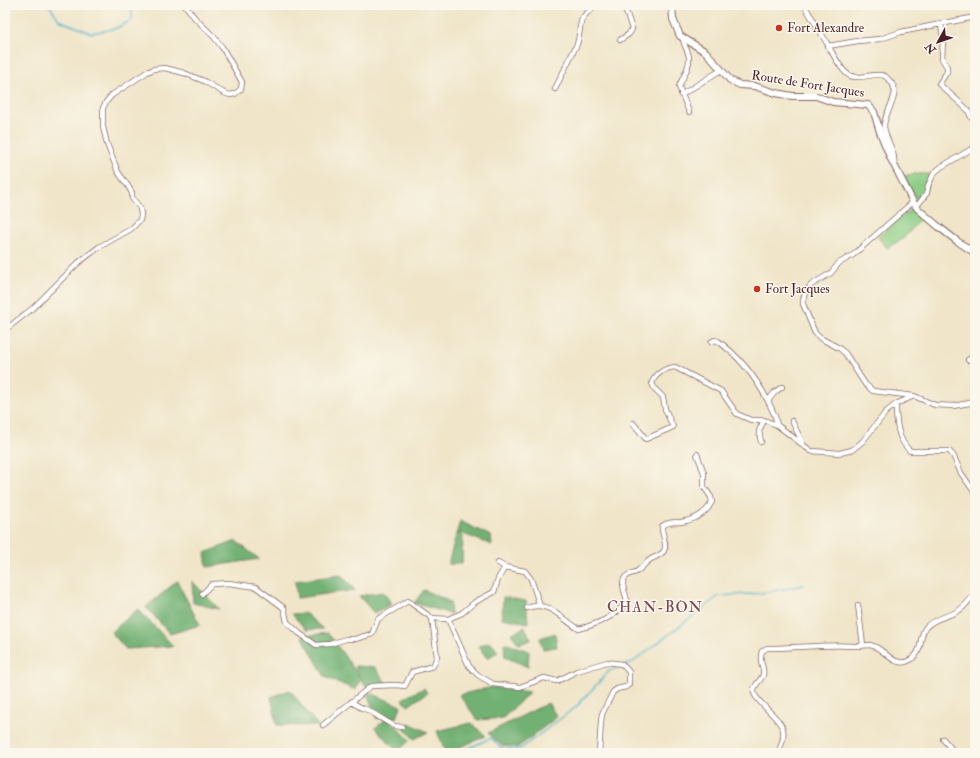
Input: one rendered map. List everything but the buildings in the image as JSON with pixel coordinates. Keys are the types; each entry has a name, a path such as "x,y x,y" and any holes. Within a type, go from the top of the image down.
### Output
{"street":[{"path":"5,330 33,308 78,263 99,247 131,229 140,220 140,208 132,198 132,193 118,172 107,144 103,127 103,108 112,95 147,72 154,69 165,68 184,73 204,81 230,95 241,89 242,82 222,47 214,36 194,17 185,5"},
{"path":"555,89 580,37 582,18 593,8 594,5"},
{"path":"620,40 629,34 632,28 622,5"},
{"name":"Route de Fort Jacques","path":"672,5 672,19 680,36 706,52 730,80 740,85 754,86 792,96 816,96 833,102 868,105 874,112 880,132 894,164 915,204 957,241 975,253"},
{"path":"804,5 835,58 847,74 856,77 876,75 885,76 893,84 895,90 894,96 884,126 894,155 894,164"},
{"path":"828,46 880,39 901,32 975,17"},
{"path":"941,24 943,40 942,59 948,72 939,84 968,110 971,117"},
{"path":"683,38 689,59 679,87 689,112"},
{"path":"682,95 721,70"},
{"path":"975,147 941,167 934,173 928,186 927,193 853,254 839,263 831,273 811,285 803,300 803,304 815,333 820,338 839,348 845,353 870,389 877,392 914,396 935,405 953,406 975,402"},
{"path":"711,342 714,340 718,341 736,356 754,377 768,401 775,416 777,425"},
{"path":"968,360 975,355"},
{"path":"641,441 673,427 665,409 663,397 654,388 652,383 653,379 659,374 667,368 674,366 721,391 737,414 751,420 764,420 777,425 811,451 840,453 852,450 862,442 886,412 896,404 914,396"},
{"path":"768,401 775,392 782,387"},
{"path":"896,404 896,424 907,449 910,451 949,451 953,454 961,473 975,493"},
{"path":"761,442 759,431 764,420"},
{"path":"792,421 805,447"},
{"path":"633,423 646,439"},
{"path":"527,608 540,606 549,608 579,629 604,620 623,606 627,601 626,594 623,589 624,579 664,550 665,546 662,526 670,522 694,519 706,511 712,502 704,487 704,473 697,454"},
{"path":"498,563 505,567 525,571 531,579 540,606"},
{"path":"202,594 212,584 229,583 256,587 284,608 287,622 300,633 316,645 330,644 372,634 378,619 408,601 432,618 448,619 462,613 475,602 494,592 498,579 505,567"},
{"path":"778,753 782,745 785,731 781,724 755,696 753,691 763,676 764,670 760,657 762,651 767,648 863,645 875,647 894,661 908,661 918,650 921,644 922,633 926,627 934,620 956,612 964,607 975,594"},
{"path":"858,606 863,645"},
{"path":"323,725 371,686 405,686 412,672 433,666 437,657 432,618"},
{"path":"448,619 469,666 478,675 493,684 520,687 544,678 557,681 577,671 607,662 622,664 629,672 630,684 613,692 602,714 599,753"},
{"path":"351,702 368,710 394,726 402,727"},
{"path":"943,739 955,753"}],"green space":[{"path":"913,174 929,174 926,190 917,201 904,176"},
{"path":"911,209 920,219 905,237 887,248 878,237"},
{"path":"460,521 491,536 492,545 458,532 463,536 462,564 448,564"},
{"path":"236,541 259,559 207,567 205,553"},
{"path":"341,575 355,590 297,598 295,581"},
{"path":"177,581 200,625 170,634 146,607"},
{"path":"192,581 219,609 193,603"},
{"path":"424,590 450,602 451,614 414,603"},
{"path":"383,592 392,604 374,613 359,596"},
{"path":"503,597 526,601 528,623 502,618"},
{"path":"138,609 173,646 126,649 111,632"},
{"path":"305,613 323,629 306,630 292,614"},
{"path":"525,627 531,640 519,644 511,634"},
{"path":"328,633 359,676 355,666 375,667 386,683 365,686 361,678 356,690 325,677 302,636"},
{"path":"555,633 557,647 543,649 540,638"},
{"path":"491,642 498,652 487,658 478,646"},
{"path":"504,643 529,651 528,667 505,657"},
{"path":"492,687 530,692 503,718 478,720 459,695"},
{"path":"424,688 427,693 408,706 402,699"},
{"path":"290,690 318,726 277,725 271,697"},
{"path":"366,691 401,706 397,717 388,718 410,740 398,752 375,728 387,718 377,719"},
{"path":"548,703 557,717 518,747 502,746 488,733"},
{"path":"409,723 428,732 414,739 404,729"},
{"path":"471,723 486,736 446,753 437,731"}],"waterway":[{"path":"46,5 50,6 59,20 91,33 114,29 132,20 132,5"},
{"path":"458,753 491,738 502,749 520,749 576,707 609,671 633,662 719,596 763,593 804,585"}],"place":[{"name":"Fort Alexandre","path":"779,28"},
{"name":"Fort Jacques","path":"757,289"}],"district":[{"name":"CHAN-BON","path":"655,607"}]}
